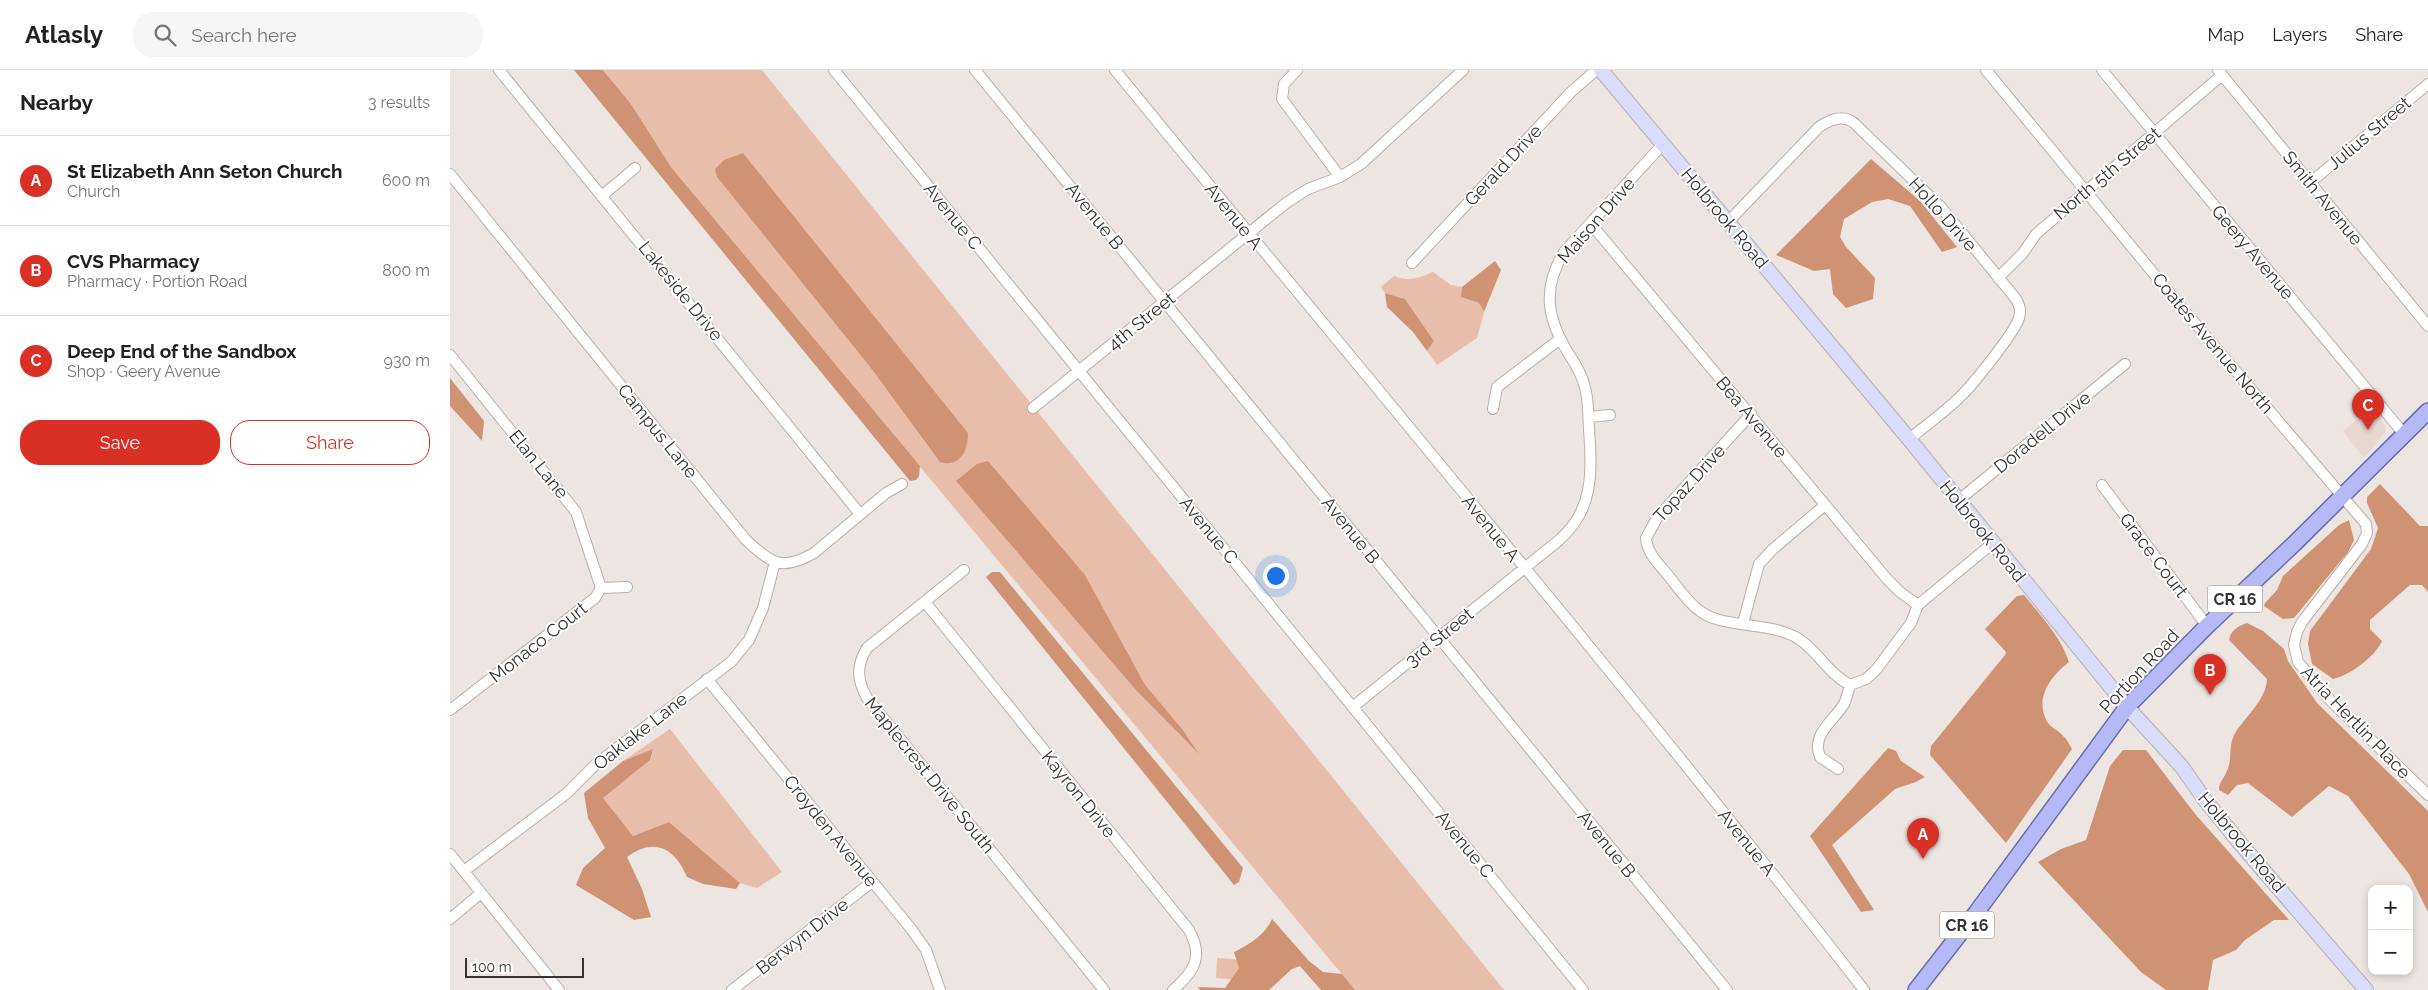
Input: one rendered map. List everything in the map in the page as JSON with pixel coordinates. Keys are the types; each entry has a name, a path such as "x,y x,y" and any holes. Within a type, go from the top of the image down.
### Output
{"main road":[{"name":"Portion Road","path":"1916,990 1976,913 2127,707 2207,626 2428,411"}],"street":[{"name":"Lakeside Drive","path":"499,70 603,195 860,514"},
{"name":"Avenue C","path":"834,70 1584,990"},
{"name":"Avenue B","path":"975,70 1727,990"},
{"name":"Avenue A","path":"1115,70 1524,568 1786,890 1864,990"},
{"path":"1297,70 1284,84 1282,99 1340,177"},
{"name":"4th Street","path":"1033,408 1248,233 1308,189 1340,177 1368,159 1463,70"},
{"name":"Gerald Drive","path":"1412,263 1570,93 1596,70"},
{"name":"Holbrook Road","path":"1601,70 1909,439 2127,707 2178,762 2239,842 2366,990"},
{"name":"Coates Avenue North","path":"1986,70 2188,316 2343,495"},
{"name":"Geery Avenue","path":"2102,70 2404,434"},
{"name":"North 5th Street","path":"1998,278 2023,253 2036,234 2220,73"},
{"name":"Smith Avenue","path":"2220,73 2428,326"},
{"name":"Julius Street","path":"2311,182 2428,84"},
{"name":"Hollo Drive","path":"1728,222 1819,127 1833,119 1846,119 1854,123 1940,206 2020,306 2019,319 1964,393 1909,439"},
{"name":"Maison Drive","path":"1524,568 1566,534 1586,501 1592,470 1585,385 1576,363 1560,339 1550,308 1551,276 1564,252 1663,144"},
{"path":"603,195 635,168"},
{"name":"Campus Lane","path":"450,174 746,540 775,562"},
{"name":"Bea Avenue","path":"1591,224 1887,579 1900,592 1918,605"},
{"path":"1493,409 1497,387 1560,339"},
{"name":"Elan Lane","path":"450,355 576,512 601,588"},
{"name":"Doradell Drive","path":"1959,500 2125,364"},
{"name":"Topaz Drive","path":"1751,414 1657,518 1646,538 1650,552 1701,612 1718,620 1780,631 1799,639 1835,676 1850,685"},
{"path":"1588,417 1610,415"},
{"path":"775,562 789,565 807,557 886,493 902,484"},
{"name":"Grace Court","path":"2102,485 2207,626"},
{"name":"Atria Hertlin Place","path":"2343,495 2366,524 2366,533 2362,544 2297,632 2294,645 2298,662 2331,701 2428,795"},
{"path":"1743,623 1759,564 1773,549 1825,505"},
{"path":"1838,769 1820,758 1817,742 1820,735 1843,705 1850,685 1866,678 1876,670 1911,623 1918,605 1993,543"},
{"name":"Oaklake Lane","path":"464,871 566,794 596,764 731,662 749,640 763,608 775,562"},
{"name":"3rd Street","path":"1354,706 1524,568"},
{"name":"Maplecrest Drive South","path":"964,570 867,648 860,664 859,684 866,698 1104,990"},
{"name":"Monaco Court","path":"450,710 595,598 601,588 627,587"},
{"name":"Kayron Drive","path":"925,602 1189,930 1195,941 1197,951 1195,965 1188,977 1172,990"},
{"name":"Croyden Avenue","path":"707,679 926,950 940,990"},
{"path":"450,854 560,990"},
{"name":"Berwyn Drive","path":"732,990 872,882"},
{"path":"450,919 481,893"}],"shaded area":[{"path":"574,70 603,70 631,104 671,167 920,466 919,476 916,480 910,481"},
{"path":"603,70 762,70 1504,990 1355,990 671,167 631,104"},
{"path":"743,153 968,433 964,452 958,460 953,463 940,462 871,368 717,177 715,169 724,160"},
{"path":"1871,159 1920,201 1957,247 1942,252 1910,206 1888,199 1872,202 1844,219 1840,237 1846,247 1875,278 1873,299 1846,308 1833,294 1830,269 1814,271 1776,255"},
{"path":"1495,261 1501,270 1484,312 1479,303 1461,297 1462,287"},
{"path":"1433,272 1451,285 1462,287 1461,297 1479,303 1484,312 1477,338 1437,365 1427,351 1434,341 1405,299 1385,293 1381,287 1394,276 1404,279 1414,278"},
{"path":"1385,293 1405,299 1434,341 1427,351 1413,332 1387,307"},
{"path":"450,378 484,421 482,441 450,406"},
{"path":"2371,408 2386,427 2385,432 2364,458 2343,431"},
{"path":"988,461 1085,575 1145,685 1182,729 1199,754 1136,690 956,481 977,464"},
{"path":"2380,484 2420,526 2428,526 2428,592 2422,585 2410,585 2370,620 2370,629 2382,641 2379,647 2368,659 2347,674 2333,679 2312,664 2308,644 2310,631 2371,549 2378,528 2367,503 2367,497"},
{"path":"2349,520 2354,540 2348,552 2294,618 2283,619 2264,606 2277,590 2283,576 2339,525"},
{"path":"992,572 1000,572 1243,868 1239,882 1234,885 986,577"},
{"path":"2024,595 2056,635 2069,662 2050,681 2043,697 2042,705 2048,723 2064,737 2072,749 2006,843 1930,755 1931,746 2005,655 2006,652 1985,629 2017,596"},
{"path":"2247,623 2263,631 2284,649 2288,661 2317,703 2428,811 2428,912 2409,874 2348,796 2329,786 2292,817 2248,783 2237,785 2228,795 2219,790 2220,783 2228,768 2234,735 2259,701 2266,687 2267,679 2229,640 2235,629"},
{"path":"670,729 782,872 757,888 740,883 669,822 633,836 602,798 650,760 653,750 623,761"},
{"path":"1888,748 1896,751 1901,761 1925,777 1895,789 1832,845 1874,910 1861,912 1810,836"},
{"path":"653,749 650,760 603,798 633,836 669,822 740,883 736,889 703,884 687,877 676,859 663,849 655,847 637,851 627,857 642,889 651,917 634,920 576,885 583,868 605,848 588,818 584,793 623,761"},
{"path":"2123,750 2146,750 2196,815 2289,920 2274,920 2245,940 2236,950 2213,960 2208,990 2166,990 2141,972 2038,862 2061,849 2086,840 2110,766"},
{"path":"1272,919 1309,961 1323,972 1342,974 1355,990 1321,990 1300,966 1292,969 1269,990 1200,990 1198,987 1225,988 1239,968 1234,952 1256,939"},
{"path":"1217,958 1246,960 1243,980 1216,978"}],"place":[{"name":"Deep End of the Sandbox","path":"2368,430"},
{"name":"CVS Pharmacy","path":"2210,695"},
{"name":"St Elizabeth Ann Seton Church","path":"1923,859"}]}
